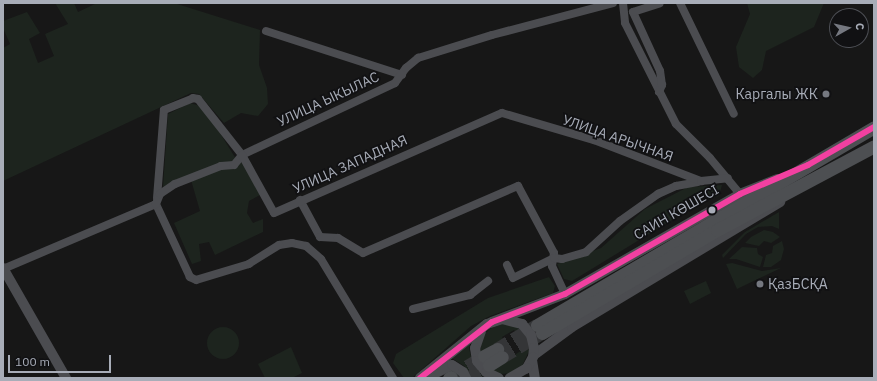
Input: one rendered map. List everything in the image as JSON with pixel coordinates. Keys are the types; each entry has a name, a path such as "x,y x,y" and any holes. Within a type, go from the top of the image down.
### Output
{"main road":[{"name":"САИН КӨШЕСІ","path":"795,172 874,127"},
{"path":"795,172 540,329 717,230 873,147"},
{"path":"487,361 500,353"}],"street":[{"name":"УЛИЦА ЫКЫЛАС","path":"156,204 160,194 166,189 221,166 234,165 242,155 395,83 412,63 429,54 613,3"},
{"path":"624,3 625,23 676,124 728,178 740,194"},
{"path":"659,92 662,85 660,71 633,12 660,3"},
{"path":"680,3 734,114"},
{"path":"266,31 402,75"},
{"path":"242,155 198,99 193,98 164,110 156,204 190,277 196,280 249,264 279,245 292,243 306,246 321,259 393,378"},
{"name":"УЛИЦА ЗАПАДНАЯ","path":"242,155 271,211 274,213 300,200 499,114"},
{"name":"УЛИЦА АРЫЧНАЯ","path":"499,114 594,140 701,181 728,178"},
{"name":"САИН КӨШЕСІ","path":"420,378 488,325 565,294 740,194 795,172"},
{"path":"510,378 524,372 533,357 572,328 737,230 814,178"},
{"path":"507,265 513,278 554,258 562,259 586,252 620,222 658,194 676,186 701,181"},
{"path":"300,200 320,237 338,238 363,253 518,186 554,258 552,266 565,294"},
{"path":"66,378 3,269 156,204"},
{"path":"413,309 470,295 488,281"},
{"path":"499,378 486,372 477,360 476,342 488,325 507,319 522,324 531,334 534,378"},
{"path":"427,378 441,368 452,366 463,372 466,378"}],"shaded area":[{"path":"55,3 74,3 78,12 97,3 174,3 260,30 259,65 267,88 268,104 258,116 241,113 224,123 199,94 191,93 3,181 3,48 10,44 3,28 3,21 27,12 40,33 29,39 38,63 54,56 45,34 68,24"},
{"path":"747,3 824,3 814,27 766,51 762,70 753,78 739,67 736,47 750,14"},
{"path":"190,103 204,107 236,159 245,162 260,195 249,201 247,213 253,223 263,219 263,232 215,255 209,242 199,244 201,261 192,264 174,223 200,211 191,180 177,179 163,187 168,114"},
{"path":"722,185 719,196 703,201 572,281 564,279 557,264 601,248 645,209 688,187"},
{"path":"779,212 779,229 772,226 758,227 746,234 723,258 722,255 745,232"},
{"path":"764,230 773,232 780,237 771,243 764,241 759,246 745,243 751,237"},
{"path":"782,241 784,249 781,260 771,267 763,267 766,255 772,253 773,246"},
{"path":"742,247 757,248 758,254 763,257 760,267 736,259 729,259"},
{"path":"732,263 762,271 781,268 737,289 726,264"},
{"path":"549,277 555,286 553,293 490,316 471,326 412,378 404,378 393,363 396,354 488,298"},
{"path":"706,281 711,293 690,304 684,291"},
{"path":"505,323 516,326 525,334 529,351 522,366 512,373 501,374 490,369 479,349 485,333 494,326","holes":["514,330 525,348 513,356 502,337"]},
{"path":"220,327 226,327 235,331 239,343 235,355 226,359 220,359 211,355 207,346 207,340 211,331"},
{"path":"471,342 469,348 473,365 484,378 472,378 464,366 450,357"},
{"path":"291,347 302,373 292,378 265,378 258,364"}],"tunnel":[{"path":"497,349 537,325"},
{"path":"502,357 542,333"},
{"path":"451,376 484,356"},
{"path":"468,378 489,365"}],"transit line":[{"path":"420,378 492,322 565,294 740,194 808,165 874,127"}],"place":[{"name":"Каргалы ЖК","path":"826,94"},
{"name":"ҚазБСҚА","path":"760,284"}]}
